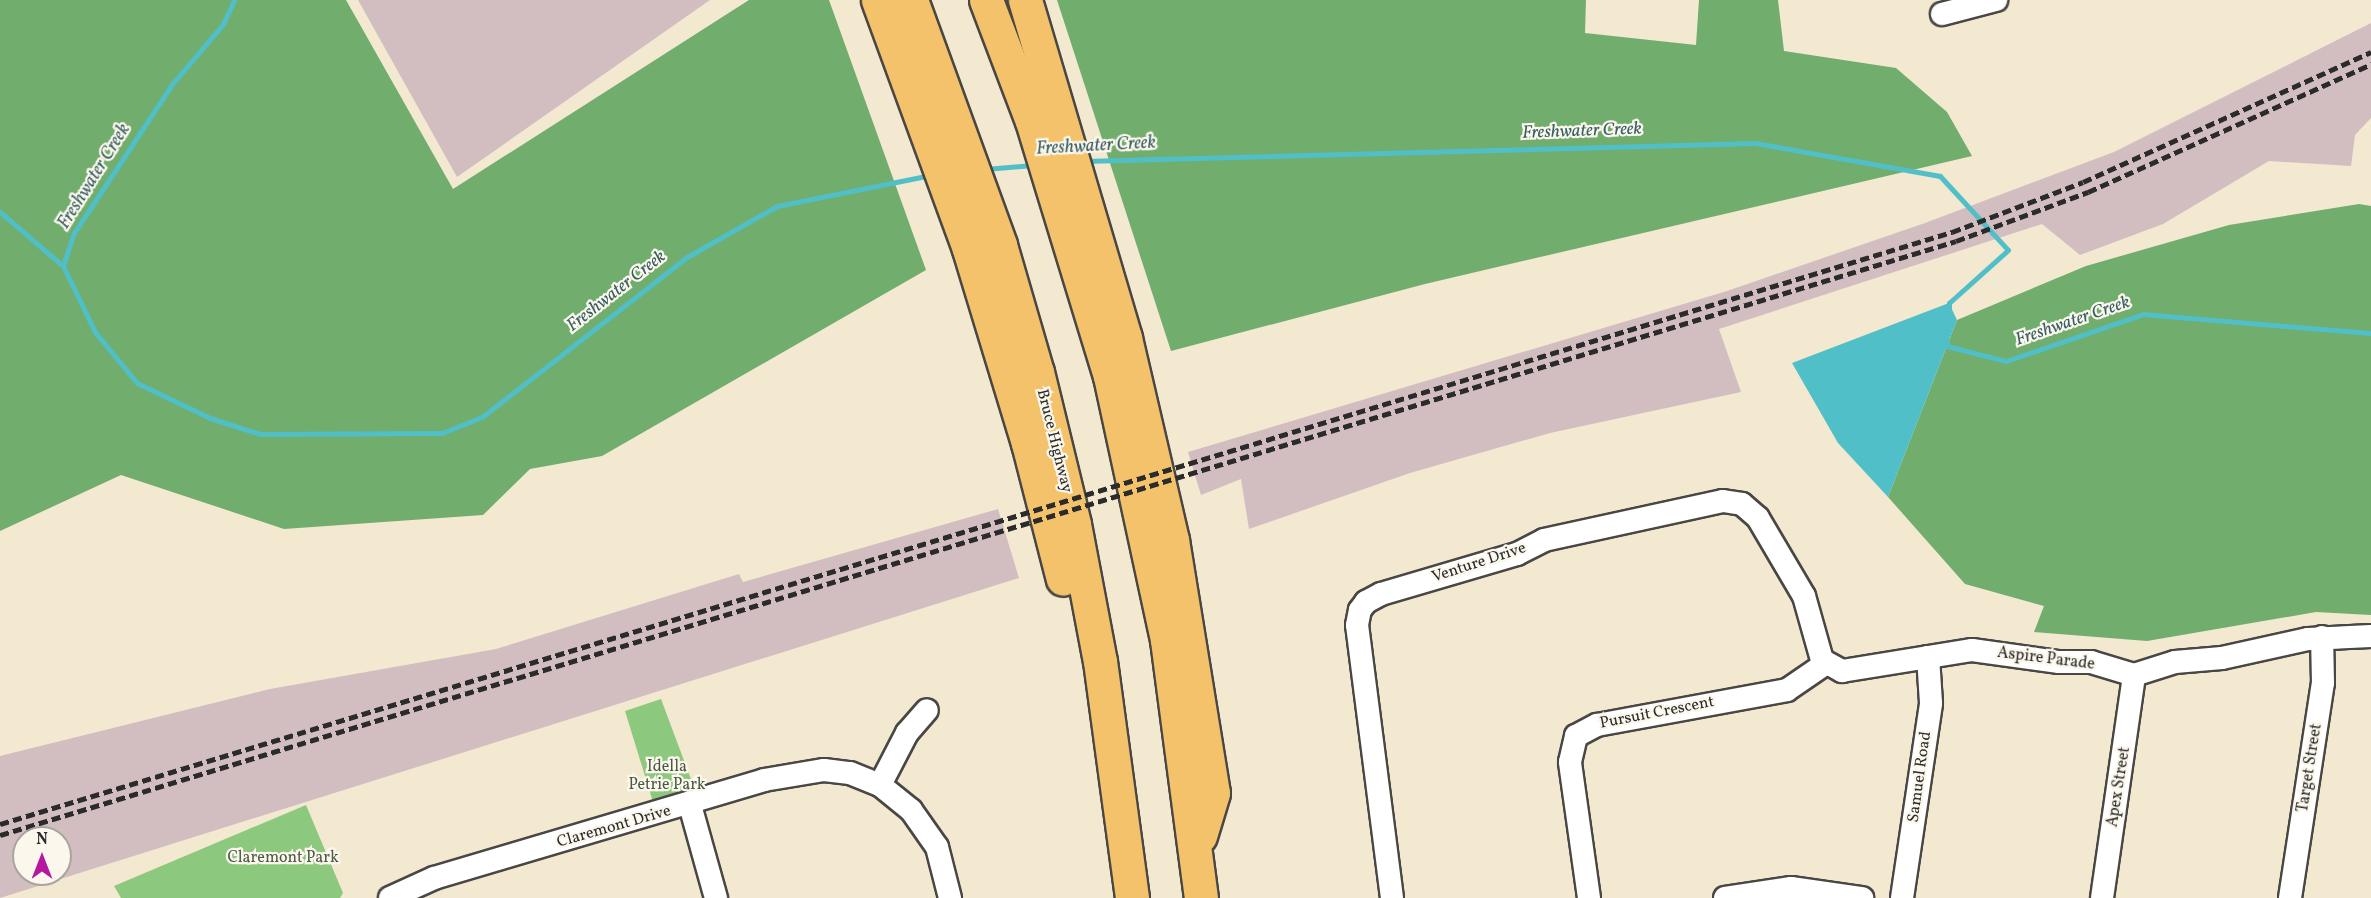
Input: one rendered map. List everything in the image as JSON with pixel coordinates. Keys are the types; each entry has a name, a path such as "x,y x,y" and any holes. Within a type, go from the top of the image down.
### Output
{"highway":[{"path":"878,0 945,132"},
{"path":"910,0 945,132"},
{"path":"986,0 1047,119"},
{"path":"1025,0 1047,119 1083,235 1110,376 1146,532 1167,640 1197,846 1201,898"},
{"name":"Bruce Highway","path":"945,132 984,247 1037,372 1074,524 1100,661 1132,898"}],"street":[{"path":"1942,14 1996,0"},
{"name":"Venture Drive","path":"1392,898 1357,625 1360,610 1373,597 1517,554 1544,540 1737,502 1758,518 1800,589 1825,664"},
{"path":"2134,675 2175,662 2223,658 2322,637 2371,636"},
{"name":"Target Street","path":"2290,898 2323,683 2322,637"},
{"name":"Aspire Parade","path":"1825,664 1835,670 1856,671 1979,650 2059,662 2091,662 2134,675"},
{"name":"Samuel Road","path":"1902,898 1932,693 1928,657"},
{"name":"Pursuit Crescent","path":"1589,898 1570,762 1576,736 1597,725 1787,690 1825,664"},
{"name":"Apex Street","path":"2102,898 2134,675"},
{"path":"880,785 906,733 927,710"},
{"name":"Claremont Drive","path":"390,898 434,878 797,773 850,773 880,785 911,810 932,839 945,870 950,898"},
{"path":"690,805 716,898"},
{"path":"1725,898 1791,888 1862,898"}],"shaded area":[{"path":"358,0 710,0 457,177"},
{"path":"2371,23 2371,118 2355,135 2351,166 2269,161 2163,224 2080,255 2042,224 1719,329 1741,392 1550,433 1410,473 1249,529 1241,479 1201,495 1188,452 1727,291 1925,223 2114,152"},
{"path":"998,509 1019,578 72,875 72,826 12,826 12,886 38,886 0,898 0,756 270,689 496,649 739,574 743,582"}],"green space":[{"path":"0,0 346,0 453,189 749,0 829,0 926,270 602,456 530,469 483,515 284,529 121,475 0,531"},
{"path":"1057,0 1586,0 1585,33 1696,45 1699,0 1778,0 1784,51 1896,68 1947,112 1972,156 1425,284 1171,351"},
{"path":"2359,204 2371,206 2371,615 2316,612 2147,641 2034,632 2044,606 1965,584 1888,497 1957,320 2086,266 2229,225"},
{"name":"Idella Petrie Park","path":"661,699 695,790 653,802 625,711"},
{"name":"Claremont Park","path":"306,805 343,893 340,898 121,898 114,886"}],"water":[{"path":"1949,303 1957,320 1888,497 1838,443 1792,363"}],"waterway":[{"name":"Freshwater Creek","path":"63,266 74,233 173,83 223,24 234,0"},
{"name":"Freshwater Creek","path":"1084,161 1755,143 1940,176 2008,250 1949,303 1949,309"},
{"name":"Freshwater Creek","path":"985,169 1033,165"},
{"name":"Freshwater Creek","path":"0,212 63,266 95,332 137,383 210,418 260,434 442,433 482,417 687,257 777,206 931,175"},
{"name":"Freshwater Creek","path":"1947,342 1947,346 2006,361 2143,314 2371,333"}],"railway":[{"path":"0,824 1952,232 2083,182 2371,52"},
{"path":"0,835 1956,241 2088,192 2371,64"}]}
